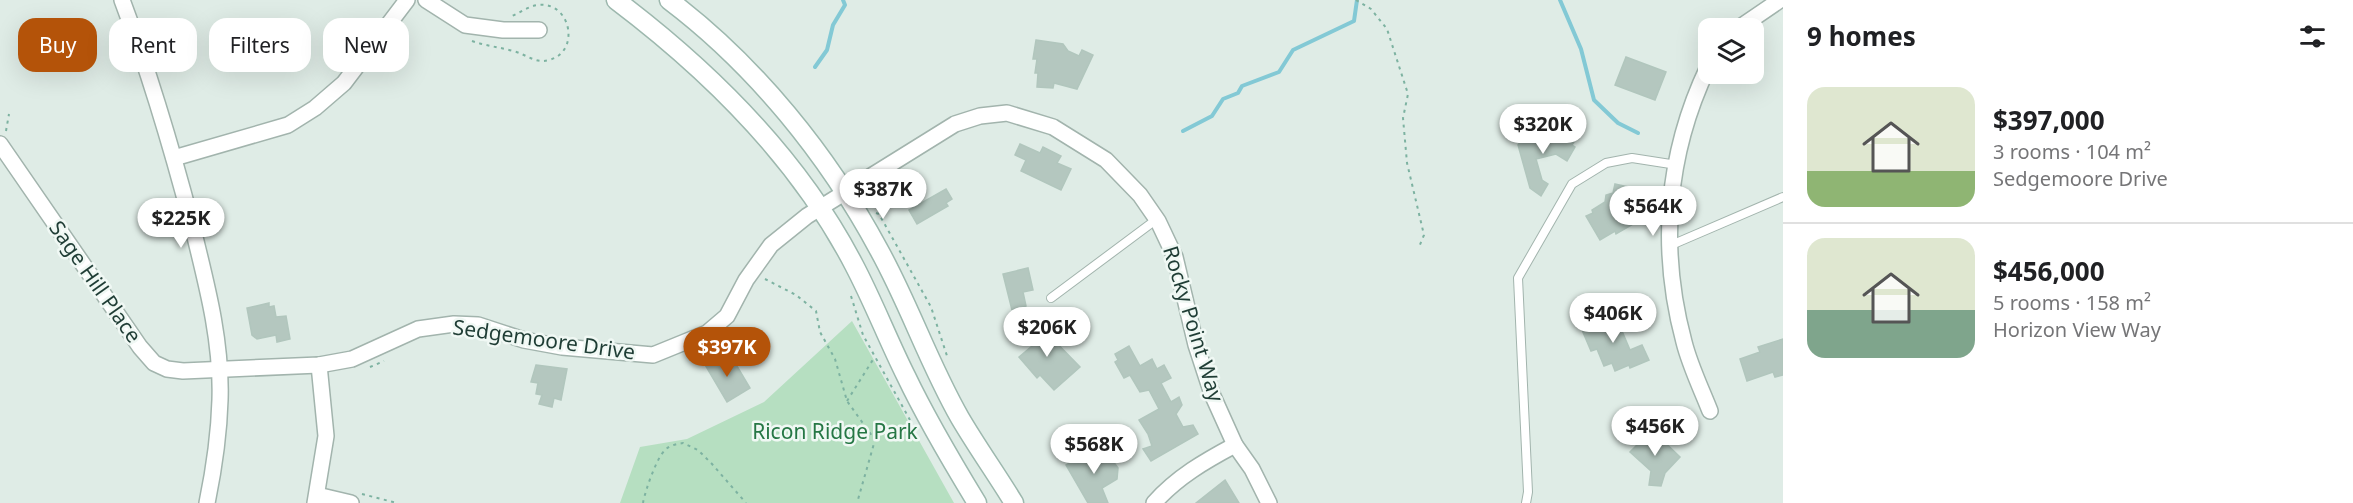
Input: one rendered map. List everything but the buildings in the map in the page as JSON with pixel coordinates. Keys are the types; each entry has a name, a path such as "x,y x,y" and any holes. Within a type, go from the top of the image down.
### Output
{"main road":[{"path":"616,0 669,40 738,106 820,209 854,265 905,376 935,433 977,503"},
{"path":"669,0 718,40 762,85 846,193 880,250 960,418 1014,503"}],"street":[{"path":"122,0 145,64 174,158 216,331 220,398 215,463 207,503"},
{"path":"174,158 288,124 315,108 344,83 407,0"},
{"path":"426,0 465,25 503,30 539,30"},
{"path":"1754,18 1780,0"},
{"path":"1701,84 1681,144 1677,165 1669,214 1669,266 1684,344 1710,411"},
{"name":"Rocky Point Way","path":"846,193 956,124 980,116 1007,113 1053,127 1106,160 1140,195 1157,219 1175,257 1196,345 1212,394 1235,445 1252,469 1269,503"},
{"name":"Sage Hill Place","path":"3,138 140,347 154,363 167,369 183,371 219,371"},
{"name":"Sedgemoore Drive","path":"219,371 319,365 352,359 418,329 454,324 478,325 524,340 562,347 652,355 677,347 706,333 728,315 746,280 771,245 846,193"},
{"path":"319,365 326,436 316,499 354,498"},
{"path":"1154,503 1177,480 1203,462 1235,445"}],"lane":[{"path":"1526,503 1528,492 1518,278 1572,184 1606,163 1632,158 1677,165"},
{"path":"1669,246 1783,197"},
{"path":"1051,298 1157,219"}],"path":[{"path":"1356,0 1371,9 1387,29 1408,94 1403,118 1407,163 1424,235 1419,247"},
{"path":"466,38 489,47 515,51 536,61 549,60 561,54"},
{"path":"3,138 9,114"},
{"path":"872,208 875,213 879,214 931,307 949,360"},
{"path":"760,284 763,278 796,295 816,311 820,332 835,359 847,401 875,440 857,503"},
{"path":"847,401 874,357"},
{"path":"369,367 386,359"},
{"path":"643,503 644,493 663,451 673,445 683,443 698,450 746,503"},
{"path":"354,498 397,503"}],"green space":[{"name":"Ricon Ridge Park","path":"852,321 954,503 620,503 640,447 687,439 764,402"}],"waterway":[{"path":"815,67 827,50 833,25 845,5 843,0"},
{"path":"1183,131 1212,116 1223,99 1238,93 1242,86 1279,72 1293,50 1354,21 1357,0"},
{"path":"1560,0 1581,49 1594,100 1618,123 1638,133"}]}
